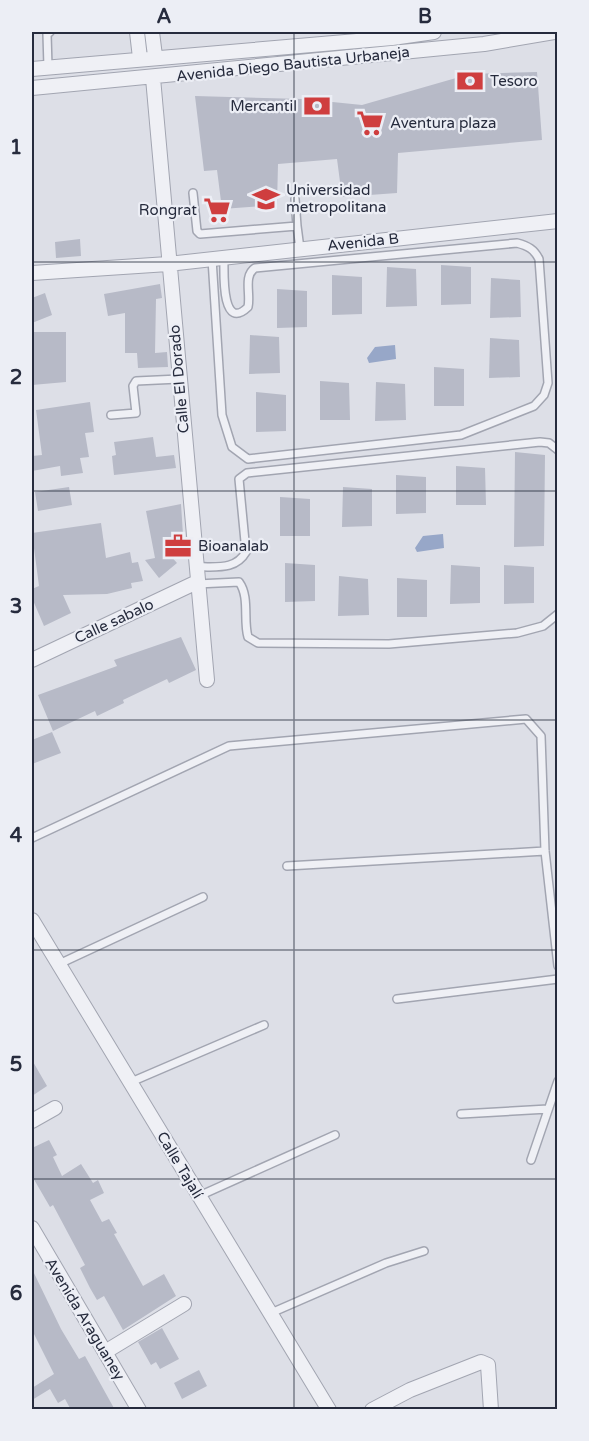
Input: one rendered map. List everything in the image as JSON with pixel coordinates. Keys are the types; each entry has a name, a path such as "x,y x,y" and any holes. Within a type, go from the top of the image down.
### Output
{"street":[{"path":"137,32 140,58"},
{"path":"152,32 155,56"},
{"name":"Avenida Diego Bautista Urbaneja","path":"32,69 155,56 392,38 434,32"},
{"name":"Avenida Diego Bautista Urbaneja","path":"32,88 484,44 547,33"},
{"name":"Calle El Dorado","path":"153,78 207,680"},
{"name":"Avenida B","path":"32,273 168,264 558,221"},
{"name":"Calle sabalo","path":"32,660 197,583"},
{"name":"Calle Tajalí","path":"32,920 329,1410"},
{"path":"32,1121 55,1108"},
{"name":"Avenida Araguaney","path":"32,1228 139,1410"},
{"path":"105,1352 184,1304"},
{"path":"372,1410 410,1390 481,1362 488,1365 491,1410"}],"lane":[{"path":"48,67 47,34 50,32"},
{"path":"193,193 196,227 200,234 297,226"},
{"path":"295,199 300,249"},
{"path":"517,243 527,246 535,250 539,259 548,383 544,395 534,406 461,435 242,458 232,447 226,434 222,415 218,258 227,306 232,312 237,313 248,307 248,279 250,271 255,268 517,243"},
{"path":"111,416 136,413 133,386 136,381 179,379"},
{"path":"196,567 230,566 242,558 246,552 239,479 247,473 540,442 549,443 558,450"},
{"path":"197,583 239,582 244,591 248,637 258,643 389,644 517,633 543,627 558,614"},
{"path":"32,838 229,746 526,719 542,736 545,851 558,966"},
{"path":"286,866 545,851"},
{"path":"58,965 203,897"},
{"path":"397,999 558,979"},
{"path":"131,1082 264,1025"},
{"path":"531,1160 558,1080"},
{"path":"461,1114 548,1109"},
{"path":"199,1196 335,1136"},
{"path":"269,1314 386,1263 424,1251"}],"water":[{"path":"395,345 396,359 369,363 367,358 375,347"},
{"path":"443,534 444,548 417,552 415,548 423,536"}],"building":[{"name":"Aventura plaza","path":"537,72 542,140 398,153 397,193 342,197 337,159 278,164 277,205 222,209 217,170 204,171 195,96 303,99 362,105 470,74"},
{"path":"80,239 81,256 56,258 55,242"},
{"path":"441,265 471,267 471,304 441,305"},
{"path":"387,267 416,269 417,306 386,307"},
{"path":"332,275 362,277 362,314 332,315"},
{"path":"491,278 520,280 521,317 490,318"},
{"path":"160,284 162,298 156,299 155,353 167,352 168,367 138,368 137,353 125,353 125,313 108,316 104,294"},
{"path":"277,289 307,291 307,327 277,328"},
{"path":"45,293 52,315 32,323 32,298"},
{"path":"32,332 66,332 66,382 32,385"},
{"path":"250,335 279,337 280,373 249,374"},
{"path":"490,338 519,340 520,377 489,378"},
{"path":"434,367 464,369 464,406 434,406"},
{"path":"320,381 349,383 350,420 320,420"},
{"path":"376,382 405,384 406,420 375,421"},
{"path":"256,392 286,395 286,431 256,432"},
{"path":"90,402 94,432 85,433 89,457 80,458 83,473 61,476 60,466 32,471 32,456 42,455 36,410"},
{"path":"153,437 156,457 174,455 176,468 114,475 112,456 116,455 114,442"},
{"path":"515,452 545,455 544,546 514,547"},
{"path":"456,466 485,468 486,505 456,505"},
{"path":"396,475 426,477 426,513 396,514"},
{"path":"69,487 72,505 38,511 35,492"},
{"path":"343,487 372,489 372,526 342,527"},
{"path":"280,497 310,499 310,536 280,536"},
{"path":"181,504 184,550 168,553 177,563 159,578 145,560 155,558 146,511"},
{"path":"101,523 106,558 130,552 132,563 138,562 143,581 131,583 132,588 107,594 63,595 71,613 44,626 32,598 32,589 39,586 32,533"},
{"path":"285,563 315,565 315,601 285,602"},
{"path":"451,565 480,567 480,603 450,604"},
{"path":"504,565 534,567 534,603 504,604"},
{"path":"339,576 368,579 369,615 338,616"},
{"path":"397,578 427,580 427,617 397,617"},
{"path":"181,637 196,670 169,683 167,679 123,700 124,703 97,716 95,711 53,731 38,695 117,666 114,660"},
{"path":"52,732 61,753 32,764 32,740"},
{"path":"32,1060 47,1086 32,1096"},
{"path":"49,1140 57,1155 53,1157 62,1176 81,1164 93,1183 98,1180 104,1193 90,1200 102,1222 109,1219 117,1233 114,1234 143,1286 164,1274 176,1296 123,1330 104,1296 97,1300 80,1268 85,1265 53,1205 50,1207 32,1176 32,1148"},
{"path":"32,1269 61,1329 79,1359 85,1356 115,1410 71,1410 65,1399 58,1403 50,1389 32,1400 32,1388 54,1374 32,1330"},
{"path":"162,1328 179,1359 160,1369 156,1362 151,1365 138,1342"},
{"path":"199,1370 207,1386 182,1399 174,1383"}],"place":[{"name":"Tesoro","path":"470,81"},
{"name":"Mercantil","path":"317,106"},
{"name":"Aventura plaza","path":"370,123"},
{"name":"Universidad metropolitana","path":"266,199"},
{"name":"Rongrat","path":"217,210"},
{"name":"Bioanalab","path":"178,546"}]}
